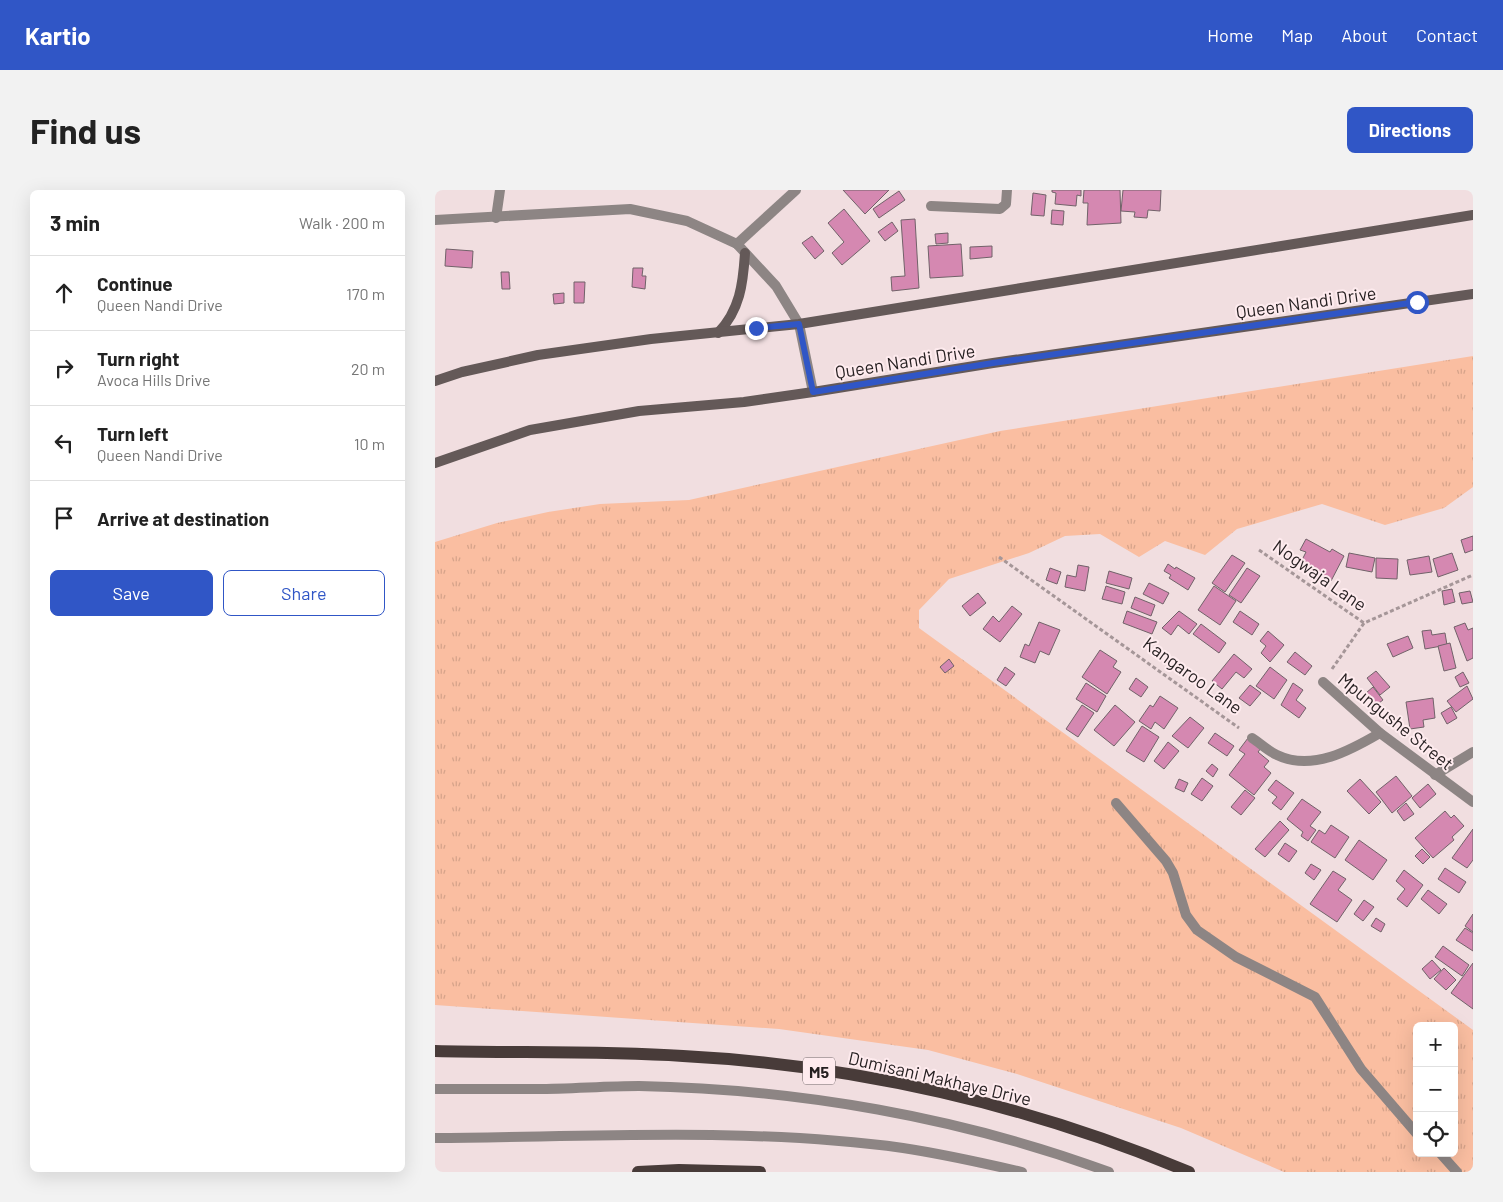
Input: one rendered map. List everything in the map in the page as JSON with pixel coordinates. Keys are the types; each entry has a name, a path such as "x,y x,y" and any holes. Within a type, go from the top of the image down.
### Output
{"main road":[{"path":"435,381 462,372 538,355 642,340 799,324 1473,215"},
{"path":"718,333 729,322 738,303 743,281 745,253"},
{"name":"Queen Nandi Drive","path":"435,463 530,430 639,411 744,402 993,363 1473,294"},
{"name":"Dumisani Makhaye Drive","path":"435,1051 683,1056 754,1062 843,1074 965,1098 1069,1126 1131,1148 1189,1172"},
{"path":"639,1172 679,1170 760,1172"}],"street":[{"path":"496,218 500,190"},
{"path":"737,244 796,190"},
{"path":"931,206 1000,209 1006,204 1007,190"},
{"path":"435,220 630,209 687,221 737,244 771,279 799,324 813,392"},
{"name":"Mpungushe Street","path":"1323,682 1380,733 1473,802"},
{"path":"1252,738 1276,755 1306,760 1347,752 1380,733"},
{"path":"1435,775 1473,752"},
{"path":"1117,803 1166,861 1173,873 1186,915 1197,930 1236,957 1315,997 1361,1069 1413,1129"},
{"path":"435,1089 637,1086 795,1098 930,1120 1049,1152 1109,1172"},
{"path":"435,1138 733,1136 805,1139 902,1148 1022,1172"},
{"path":"1444,1157 1457,1172"}],"path":[{"name":"Nogwaja Lane","path":"1259,550 1365,623"},
{"name":"Kangaroo Lane","path":"999,557 1252,738"},
{"name":"Nogwaja Lane","path":"1323,682 1365,623 1473,575"}],"green space":[{"path":"1473,356 1473,487 1444,508 1385,525 1322,504 1237,529 1205,555 1165,541 1139,557 1100,534 1065,536 1029,553 949,579 919,610 919,628 1473,1030 1473,1172 1284,1172 1181,1128 1017,1074 928,1050 779,1029 435,1005 435,542 497,523 548,512 600,504 689,500 1000,431"}],"building":[{"path":"843,190 889,190 865,214"},
{"path":"1052,190 1081,190 1081,196 1077,195 1076,206 1055,204 1056,193 1052,192"},
{"path":"1084,190 1120,190 1121,223 1087,225 1088,203 1083,203"},
{"path":"1123,190 1161,190 1160,211 1148,210 1147,218 1134,217 1135,212 1121,211"},
{"path":"899,191 905,200 879,218 873,209"},
{"path":"1033,193 1046,195 1044,216 1031,215"},
{"path":"844,209 870,241 842,265 832,253 844,242 828,223"},
{"path":"1052,210 1064,211 1063,225 1051,224"},
{"path":"915,219 919,288 892,291 891,277 905,276 901,220"},
{"path":"892,222 898,231 885,241 878,232"},
{"path":"948,233 948,243 936,244 935,234"},
{"path":"812,236 824,251 815,259 802,243"},
{"path":"961,244 963,276 930,278 928,246"},
{"path":"992,246 992,257 970,259 970,247"},
{"path":"446,249 473,251 472,268 445,266"},
{"path":"633,268 643,268 642,276 646,276 645,289 632,287"},
{"path":"501,272 509,272 510,289 502,289"},
{"path":"574,282 585,282 584,303 574,303"},
{"path":"564,293 564,303 554,304 553,294"},
{"path":"1473,536 1473,550 1465,553 1461,540"},
{"path":"1306,539 1330,552 1332,549 1344,556 1331,581 1300,564 1306,552 1300,550"},
{"path":"1349,553 1375,558 1372,572 1346,567"},
{"path":"1452,553 1458,570 1438,577 1433,559"},
{"path":"1232,555 1245,563 1225,592 1212,583"},
{"path":"1429,556 1432,572 1410,575 1407,560"},
{"path":"1376,558 1398,559 1397,579 1376,578"},
{"path":"1168,564 1195,578 1188,590 1169,578 1171,575 1164,571"},
{"path":"1078,565 1089,567 1085,591 1065,587 1067,575 1076,577"},
{"path":"1050,568 1061,572 1057,584 1046,580"},
{"path":"1247,568 1260,576 1241,603 1229,595"},
{"path":"1109,571 1132,578 1129,589 1106,583"},
{"path":"1149,583 1169,593 1163,604 1143,594"},
{"path":"1106,586 1125,592 1122,604 1102,599"},
{"path":"1214,586 1236,601 1220,625 1198,610"},
{"path":"1452,589 1455,602 1444,605 1442,591"},
{"path":"1470,591 1473,602 1462,604 1459,593"},
{"path":"978,593 986,603 970,616 962,606"},
{"path":"1135,597 1155,605 1151,616 1131,608"},
{"path":"1012,606 1022,614 1000,642 983,629 993,616 999,622"},
{"path":"1127,611 1157,622 1152,634 1123,623"},
{"path":"1179,611 1197,624 1189,634 1178,625 1171,635 1162,628"},
{"path":"1240,611 1259,624 1252,635 1233,622"},
{"path":"1039,622 1060,630 1049,655 1040,651 1035,663 1020,657 1025,644 1029,646"},
{"path":"1465,623 1468,630 1473,628 1473,658 1467,661 1454,627"},
{"path":"1201,624 1226,643 1219,653 1193,634"},
{"path":"1431,630 1432,635 1445,633 1447,645 1425,649 1422,631"},
{"path":"1268,631 1284,645 1270,662 1261,653 1266,646 1260,641"},
{"path":"1408,636 1413,648 1393,657 1387,644"},
{"path":"1450,643 1456,668 1444,671 1438,646"},
{"path":"1100,650 1117,661 1113,667 1121,672 1107,694 1082,677"},
{"path":"1295,652 1312,666 1305,675 1287,662"},
{"path":"1234,654 1252,669 1244,678 1236,672 1222,689 1212,681"},
{"path":"949,659 954,666 945,673 940,667"},
{"path":"1005,667 1015,674 1006,686 997,680"},
{"path":"1270,667 1287,680 1274,699 1256,686"},
{"path":"1376,671 1390,687 1380,695 1367,678"},
{"path":"1463,672 1469,683 1460,687 1455,677"},
{"path":"1136,678 1148,687 1141,697 1129,689"},
{"path":"1086,683 1106,696 1097,712 1076,699"},
{"path":"1293,683 1303,690 1296,700 1306,708 1299,718 1281,705"},
{"path":"1250,685 1261,693 1250,706 1239,698"},
{"path":"1467,686 1473,699 1456,712 1447,701"},
{"path":"1373,687 1383,700 1375,706 1366,693"},
{"path":"1160,696 1178,708 1164,729 1155,722 1151,729 1139,721 1150,705 1153,707"},
{"path":"1433,698 1435,718 1423,720 1424,727 1410,729 1406,702"},
{"path":"1082,705 1094,713 1078,737 1066,729"},
{"path":"1115,705 1135,722 1114,746 1094,730"},
{"path":"1451,707 1457,718 1447,724 1441,713"},
{"path":"1190,717 1204,728 1188,748 1172,736"},
{"path":"1142,726 1159,737 1144,762 1126,751"},
{"path":"1215,733 1234,746 1227,756 1208,743"},
{"path":"1248,738 1261,748 1258,752 1269,761 1264,767 1271,773 1254,795 1229,775 1245,754 1239,750"},
{"path":"1168,742 1179,751 1164,769 1154,761"},
{"path":"1212,764 1218,769 1213,777 1206,771"},
{"path":"1396,776 1412,796 1392,813 1376,792"},
{"path":"1202,778 1213,786 1202,801 1191,794"},
{"path":"1179,779 1188,783 1184,792 1175,788"},
{"path":"1360,779 1381,802 1369,814 1347,791"},
{"path":"1276,780 1294,793 1281,810 1272,803 1277,797 1268,790"},
{"path":"1428,784 1436,794 1420,808 1412,798"},
{"path":"1245,790 1255,798 1241,815 1231,807"},
{"path":"1302,799 1321,812 1310,826 1316,830 1308,841 1301,836 1303,832 1287,819"},
{"path":"1406,803 1414,814 1404,821 1397,811"},
{"path":"1445,811 1451,818 1454,815 1464,826 1452,837 1454,840 1433,858 1415,838"},
{"path":"1280,821 1289,830 1265,857 1255,849"},
{"path":"1331,825 1349,837 1335,858 1311,842 1319,830 1325,834"},
{"path":"1473,829 1473,860 1467,868 1452,858"},
{"path":"1359,840 1387,860 1373,880 1345,860"},
{"path":"1285,843 1297,851 1289,862 1278,854"},
{"path":"1422,849 1430,857 1423,864 1415,856"},
{"path":"1311,864 1321,870 1314,880 1305,873"},
{"path":"1445,868 1466,882 1459,893 1438,879"},
{"path":"1404,870 1423,885 1407,907 1397,899 1405,889 1396,881"},
{"path":"1333,871 1346,879 1338,890 1352,900 1337,922 1310,904"},
{"path":"1428,890 1447,904 1439,914 1421,899"},
{"path":"1364,900 1374,907 1363,921 1354,914"},
{"path":"1473,914 1473,932 1465,926"},
{"path":"1376,918 1385,924 1381,932 1371,926"},
{"path":"1465,928 1473,933 1473,951 1456,940"},
{"path":"1443,946 1469,965 1462,976 1435,957"},
{"path":"1432,960 1441,970 1430,979 1422,969"},
{"path":"1473,963 1473,1009 1451,993"},
{"path":"1444,968 1456,980 1446,990 1434,979"}],"route":[{"path":"756,328 799,324 813,392 993,363 1417,302"}]}
